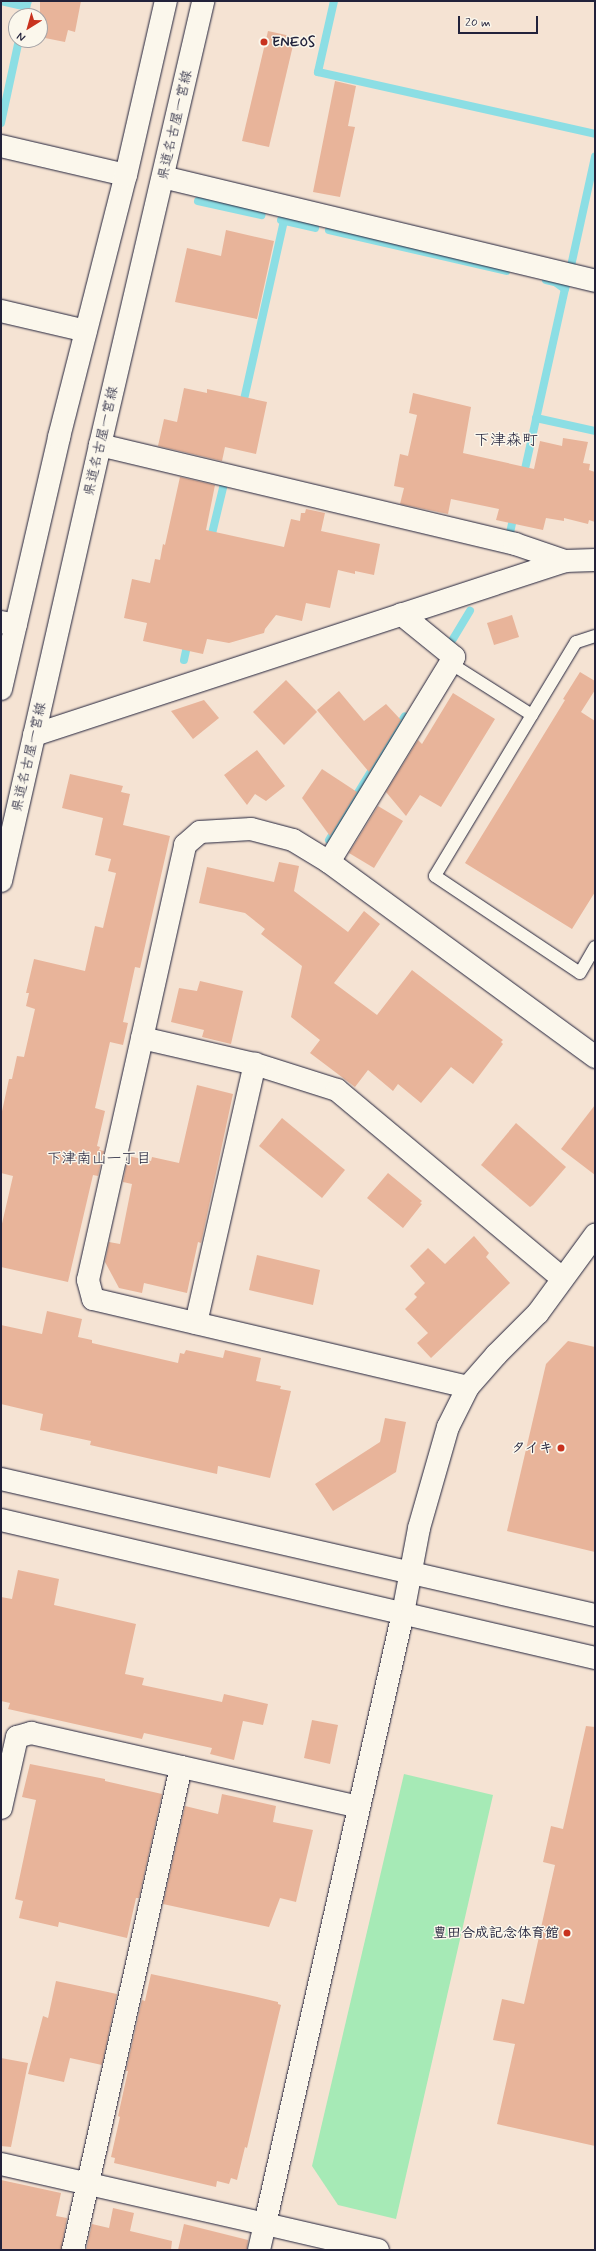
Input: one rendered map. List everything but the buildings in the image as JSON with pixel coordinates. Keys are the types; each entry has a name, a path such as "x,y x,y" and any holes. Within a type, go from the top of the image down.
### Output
{"street":[{"path":"1,689 8,624 59,437 126,175 166,1"},
{"name":"県道名古屋一宮線","path":"1,881 203,1"},
{"path":"1,146 126,175"},
{"path":"163,177 595,280"},
{"path":"1,311 86,331"},
{"path":"100,445 515,544 565,561"},
{"path":"34,735 565,561 595,560"},
{"path":"330,862 454,657 401,614"},
{"path":"468,1387 93,1299 88,1280 185,845 200,832 251,829 293,840 330,862 595,1057"},
{"path":"142,1038 255,1064 337,1090 562,1278"},
{"path":"196,1323 255,1064"},
{"path":"259,2250 403,1613 419,1528 448,1427 468,1387 496,1355 538,1313 562,1278 595,1235"},
{"path":"1,1479 595,1615"},
{"path":"1,1520 595,1658"},
{"path":"1,1808 17,1737 31,1733 359,1807"},
{"path":"73,2250 181,1767"},
{"path":"1,2164 378,2250"}],"lane":[{"path":"595,636 576,642 434,876 580,973 595,948"},
{"path":"450,663 532,715"}],"green space":[{"path":"404,1774 493,1795 396,2219 338,2205 312,2166"}],"waterway":[{"path":"1,1 26,7 28,1"},
{"path":"334,1 318,72 595,134"},
{"path":"1,123 17,48"},
{"path":"571,266 595,157"},
{"path":"198,201 261,215"},
{"path":"281,220 315,228"},
{"path":"243,404 284,220"},
{"path":"329,230 506,271"},
{"path":"546,280 555,282 565,289 567,282"},
{"path":"523,478 565,289"},
{"path":"536,418 595,431"},
{"path":"210,542 223,488"},
{"path":"510,533 514,514"},
{"path":"453,639 470,611"},
{"path":"184,660 188,641"},
{"path":"329,840 405,716"}],"place":[{"name":"ENEOS","path":"264,42"},
{"name":"タイキ","path":"561,1448"},
{"name":"豊田合成記念体育館","path":"567,1933"}],"district":[{"name":"下津森町","path":"506,441"},
{"name":"下津南山一丁目","path":"99,1160"}]}
